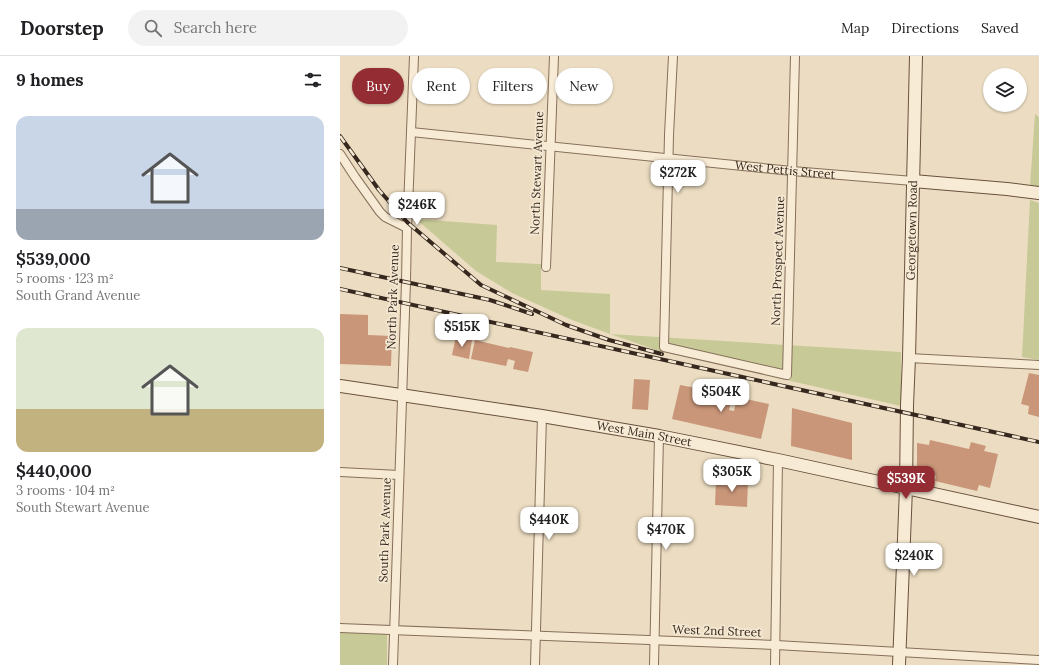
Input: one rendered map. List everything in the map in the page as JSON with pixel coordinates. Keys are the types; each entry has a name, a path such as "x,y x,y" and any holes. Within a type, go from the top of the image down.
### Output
{"street":[{"name":"North Park Avenue","path":"402,396 414,56"},
{"name":"North Stewart Avenue","path":"546,267 554,56"},
{"path":"669,159 672,56"},
{"name":"North Prospect Avenue","path":"669,159 664,347 787,375 795,56"},
{"name":"Georgetown Road","path":"899,659 906,488 916,56"},
{"name":"West Pettis Street","path":"411,132 792,171 1039,193"},
{"path":"340,154 380,212 385,217 407,228"},
{"path":"909,358 1039,365"},
{"name":"West Main Street","path":"340,386 542,416 659,436 778,460 1039,517"},
{"name":"South Park Avenue","path":"392,665 402,396"},
{"path":"535,665 542,416"},
{"path":"654,665 659,436"},
{"path":"775,665 778,460"},
{"path":"340,472 399,475"},
{"name":"West 2nd Street","path":"340,628 776,645 899,659 1039,660"}],"green space":[{"path":"1035,114 1039,117 1039,188 1030,186"},
{"path":"1030,200 1039,203 1039,360 1022,357"},
{"path":"416,219 497,225 496,262 541,264 541,290 610,294 610,334 572,320 512,293 476,271"},
{"path":"610,334 901,352 901,406 659,351"},
{"path":"340,631 382,632 387,635 387,665 340,665"}],"building":[{"path":"340,314 368,315 368,335 392,336 391,366 340,364"},
{"path":"456,336 472,340 469,359 452,355"},
{"path":"475,340 533,352 528,372 513,369 515,361 508,359 506,366 471,359"},
{"path":"1029,373 1039,375 1039,417 1028,414 1029,406 1021,404"},
{"path":"634,379 650,380 648,410 632,409"},
{"path":"680,385 696,388 694,400 701,402 703,396 731,402 729,410 734,411 737,397 769,404 761,439 672,419"},
{"path":"792,408 852,423 852,460 791,446"},
{"path":"930,440 969,449 971,442 986,446 984,451 998,454 990,488 979,485 977,491 935,481 936,476 917,472 917,443 929,445"},
{"path":"716,480 748,481 747,507 715,505"}],"railway":[{"path":"340,136 379,190 407,222 481,285 566,325 609,340 662,354"},
{"path":"340,268 490,300 532,314"},
{"path":"340,289 1039,442"}]}
